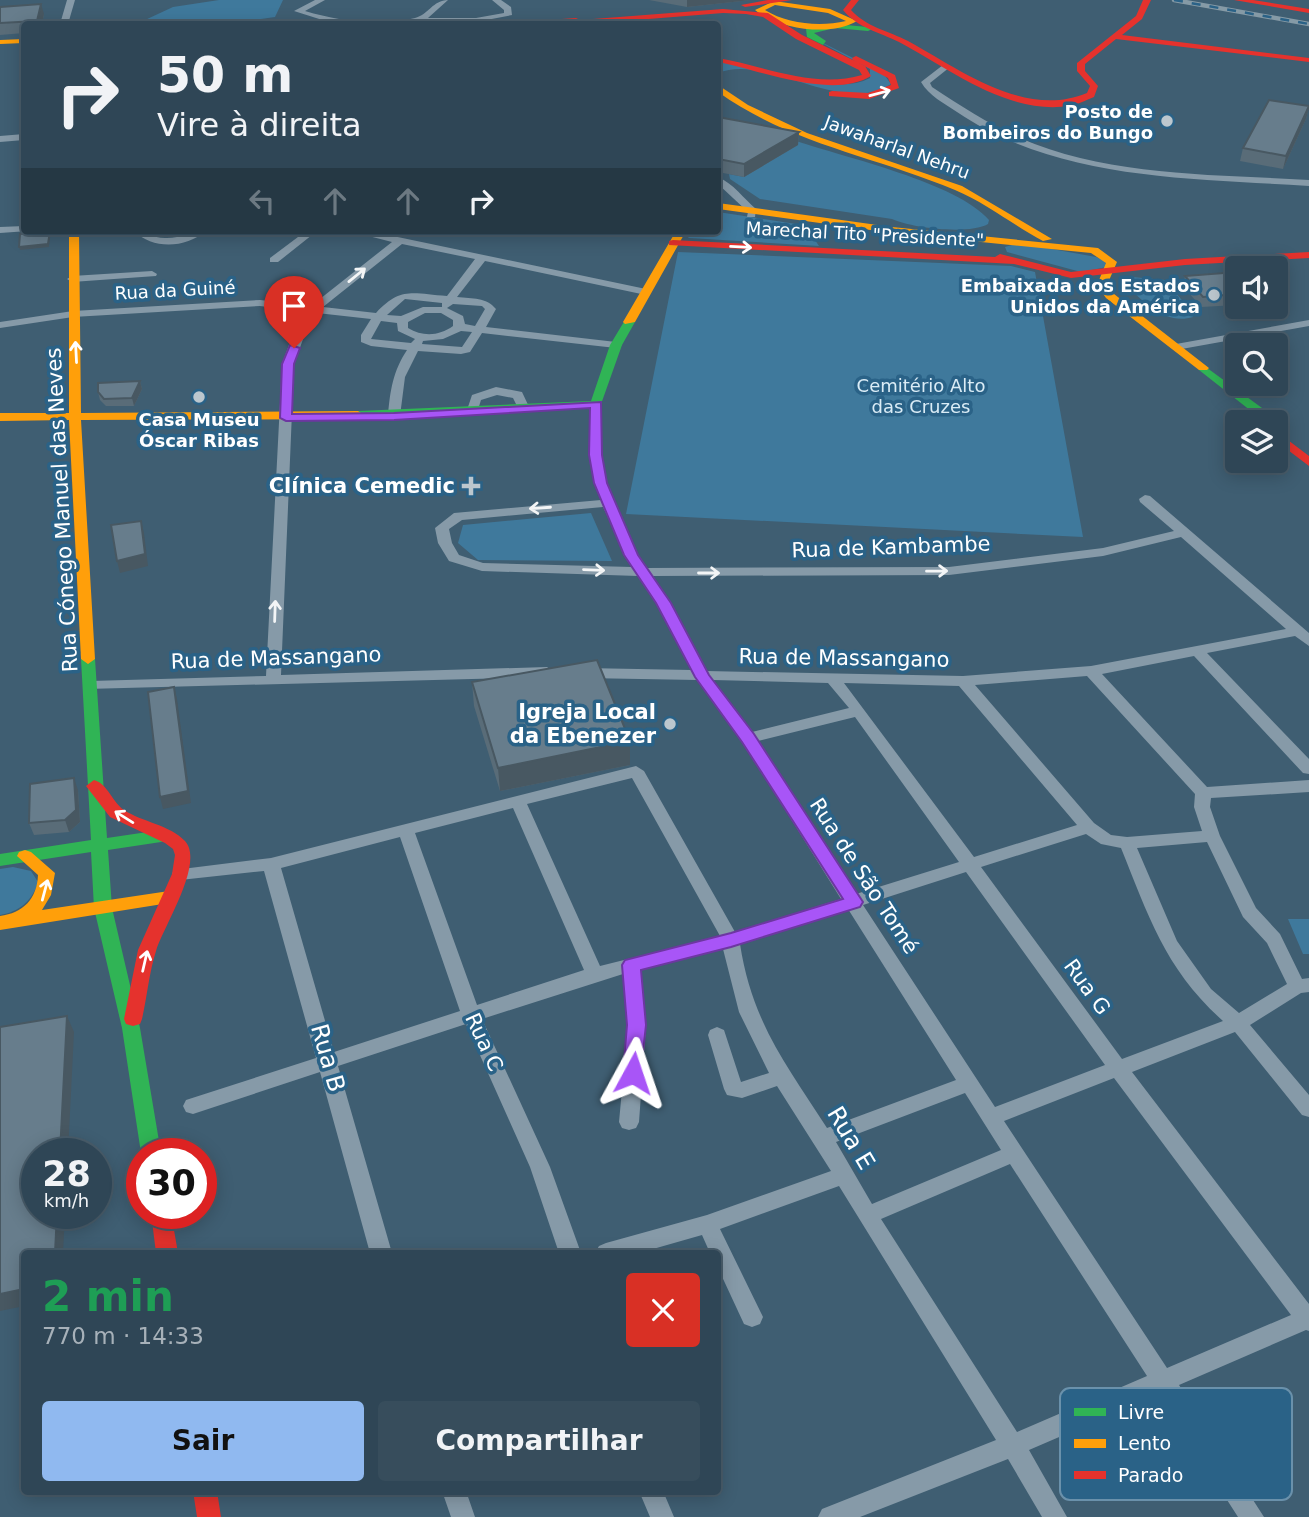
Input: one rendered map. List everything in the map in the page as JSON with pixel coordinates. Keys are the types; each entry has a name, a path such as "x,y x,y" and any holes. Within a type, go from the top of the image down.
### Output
{"main road":[{"path":"853,18 847,10 855,0"},
{"path":"556,21 715,8 776,5 817,8 853,18 882,32 989,92 1016,100 1072,102 1091,94 1094,86 1081,71 1081,64 1139,17 1147,0"},
{"path":"1238,0 1309,11"},
{"path":"601,21 776,5 835,26 882,32"},
{"name":"Jawaharlal Nehru","path":"721,60 766,67 834,83 856,82 866,76 862,68 799,37 776,5"},
{"path":"835,26 850,24 853,18"},
{"name":"Jawaharlal Nehru","path":"721,76 745,73 855,96 880,93 896,86 892,76 884,71 808,34 814,29 835,26"},
{"path":"1113,36 1309,60"},
{"path":"0,40 21,39"},
{"name":"Jawaharlal Nehru","path":"721,90 765,118 987,200 1033,233 1062,245"},
{"name":"Jawaharlal Nehru","path":"721,110 958,197 989,214 996,222 990,244"},
{"name":"Marechal Tito \"Presidente\"","path":"723,206 752,213 990,244 1062,245"},
{"path":"843,253 830,247 825,238 848,226"},
{"path":"868,254 890,247 892,243 882,231"},
{"name":"Rua Cónego Manuel das Neves","path":"74,235 73,314 94,786 103,908 131,1028 149,1138"},
{"name":"Marechal Tito \"Presidente\"","path":"677,237 843,253 1012,261"},
{"name":"Rua de São Tomé","path":"596,404 616,345 677,237"},
{"path":"990,244 1012,261 1056,272 1093,275 1185,262 1309,255"},
{"path":"1062,245 1185,262"},
{"path":"1094,250 1111,260 1113,265 1102,281 1103,289 1257,410"},
{"path":"1056,272 1094,294 1244,410"},
{"path":"0,418 78,420 394,416 596,404"},
{"path":"0,425 48,425 78,420"},
{"path":"1288,434 1309,450"},
{"path":"1288,445 1309,462"},
{"path":"94,786 116,813 180,846 183,864 147,950 131,1028"},
{"path":"0,860 163,835"},
{"path":"8,922 39,904 48,885 47,873 25,856"},
{"path":"8,922 169,897"},
{"path":"163,1229 167,1250"},
{"path":"206,1495 209,1517"}],"street":[{"path":"65,21 71,0"},
{"path":"321,0 298,11 331,21"},
{"path":"420,20 444,0"},
{"path":"410,21 476,20 508,15 508,9 496,0"},
{"path":"946,67 925,82 929,89 979,125 1037,151 1118,169 1309,183"},
{"path":"0,139 21,137"},
{"path":"721,182 733,191 723,206"},
{"path":"0,230 21,229"},
{"path":"144,235 161,242 192,235"},
{"path":"274,260 307,235"},
{"path":"372,235 646,292"},
{"path":"273,679 288,364 300,331 314,310 399,241"},
{"path":"443,310 482,258"},
{"path":"72,279 152,274"},
{"path":"403,296 450,300 489,305 491,309 466,350 418,343 365,340 380,317 403,296"},
{"name":"Rua da Guiné","path":"0,325 73,314 260,303 403,320"},
{"path":"418,343 402,329 403,320 423,310 443,310 459,318 459,327"},
{"path":"1176,347 1307,325"},
{"path":"394,416 401,364 418,343 448,334 459,327 616,345"},
{"name":"Rua de São Tomé","path":"596,404 595,455 608,503 641,571 663,603 702,677 748,738 968,1084 1168,1388"},
{"path":"1145,499 1303,636"},
{"name":"Rua de Kambambe","path":"608,503 458,516 442,528 445,542 454,558 474,565 641,571 948,571 1103,552 1182,533"},
{"name":"Rua de Massangano","path":"91,686 473,673 963,681 1091,671 1303,636"},
{"path":"1199,653 1309,769"},
{"path":"991,1117 1238,1023 1303,986 1273,939 1249,912 1212,836 1202,807 1203,793 1091,671"},
{"name":"Rua G","path":"832,678 972,865 1117,1067 1308,1320"},
{"path":"963,681 1088,827 1107,840 1127,843 1212,836"},
{"path":"748,738 859,711"},
{"name":"Rua E","path":"517,800 636,771 731,940 734,968 746,1005 781,1077 823,1138 842,1176 869,1215 925,1310 1014,1445 1055,1517"},
{"path":"1203,793 1309,786"},
{"path":"180,874 271,864 517,800 595,974"},
{"path":"193,1107 595,974 731,940 1088,827"},
{"name":"Rua C","path":"405,828 471,1015 524,1129 558,1214 569,1250"},
{"path":"1127,843 1169,944 1205,994 1238,1023 1309,1109"},
{"name":"Rua B","path":"271,864 329,1060 380,1250"},
{"path":"629,1122 637,1025 631,965"},
{"path":"717,1035 734,1089 742,1090 781,1077"},
{"path":"823,1138 968,1084"},
{"path":"869,1215 1014,1153"},
{"path":"617,1250 708,1224 842,1176"},
{"path":"708,1224 720,1250"},
{"path":"721,1252 751,1317"},
{"path":"1150,1388 1308,1320"},
{"path":"842,1515 1060,1426"},
{"path":"455,1495 463,1517"},
{"path":"652,1495 662,1517"},
{"name":"Rua de São Tomé","path":"1241,1500 1252,1517"}],"green space":[{"path":"219,0 283,0 275,17 247,21 145,21 173,7"},
{"path":"805,34 883,73 891,84 872,92 850,93 828,90 759,71 738,69 721,72 721,62 816,83 836,84 855,83 870,78 870,69"},
{"path":"796,141 870,163 953,194 974,207 989,220 988,224 954,230 926,227 892,219 760,199 730,179 729,174 744,177 797,145"},
{"path":"721,212 822,228 813,237 819,246 689,238 685,235 721,235"},
{"path":"1019,243 1096,257 1105,261 1107,267 1081,272 1007,252 1005,247"},
{"name":"Cemitério Alto das Cruzes","path":"678,252 1011,266 1035,272 1083,537 626,514"},
{"path":"1132,277 1165,280 1193,317 1174,318 1157,311 1141,300 1128,286 1125,280"},
{"path":"591,513 612,561 478,560 458,543 463,525"},
{"path":"13,867 31,871 38,882 33,894 24,904 0,915 0,869"},
{"path":"1288,919 1309,919 1309,954 1303,954"}],"building":[{"path":"41,4 37,21 0,23 0,7"},
{"path":"1269,100 1309,106 1286,156 1243,148"},
{"path":"721,118 799,132 744,164 721,160"},
{"path":"20,234 49,235 48,244 19,247"},
{"path":"1225,273 1225,295 1203,297 1185,276"},
{"path":"140,381 132,398 104,399 98,392 98,383"},
{"path":"141,521 145,554 117,561 111,525"},
{"path":"597,660 630,741 498,768 472,682"},
{"path":"174,687 188,791 160,797 148,692"},
{"path":"74,778 76,810 65,820 29,823 30,784"},
{"path":"67,1016 61,1138 21,1138 21,1229 56,1229 55,1250 21,1250 21,1290 0,1294 0,1027"}],"railway":[{"path":"1174,0 1309,24"}],"traffic: fast":[{"path":"823,43 811,37 809,31 835,26 868,29"},
{"path":"358,415 596,404 616,345 629,322"},
{"path":"1203,368 1257,410"},
{"path":"88,659 103,908 131,1028 149,1138"},
{"path":"0,860 161,836"}],"traffic: slow":[{"path":"774,3 830,11 853,21 832,26 805,25 778,19 759,10 774,3"},
{"path":"0,42 21,41"},
{"path":"721,90 745,107 804,135 959,188 1047,239"},
{"path":"721,206 892,230 1094,250 1112,262 1102,285 1110,296 1203,368"},
{"path":"74,235 74,391 88,659"},
{"path":"629,322 679,235"},
{"path":"0,417 358,415"},
{"path":"18,920 40,901 47,881 47,873 25,856"},
{"path":"0,923 169,897"}],"traffic: jam":[{"path":"745,5 788,0"},
{"path":"855,0 847,10 865,25 902,41 994,90 1020,100 1046,105 1070,104 1091,95 1094,86 1081,71 1081,63 1139,17 1147,0"},
{"path":"1238,0 1309,11"},
{"path":"601,21 723,11 765,15 799,37 862,68 867,76 850,81 813,81 721,60"},
{"path":"562,21 576,20"},
{"path":"1113,36 1309,60"},
{"path":"832,94 869,96 896,86 892,77 856,58"},
{"path":"673,243 1012,261"},
{"path":"1000,257 1071,275 1185,262 1309,255"},
{"path":"1288,445 1309,462"},
{"path":"94,786 116,813 171,839 180,846 183,855 180,874 147,950 133,1019"},
{"path":"163,1229 167,1250"},
{"path":"206,1495 209,1517"}],"place":[{"name":"Posto de Bombeiros do Bungo","path":"1167,121"},
{"name":"Embaixada dos Estados Unidos da América","path":"1214,295"},
{"name":"Casa Museu Óscar Ribas","path":"199,397"},
{"name":"Clínica Cemedic","path":"471,486"},
{"name":"Igreja Local da Ebenezer","path":"670,724"}],"route":[{"path":"294,348 288,364 286,418 394,416 596,404 595,455 600,483 631,555 663,603 702,677 748,738 854,902 731,940 631,965 637,1025 633,1073"}]}
